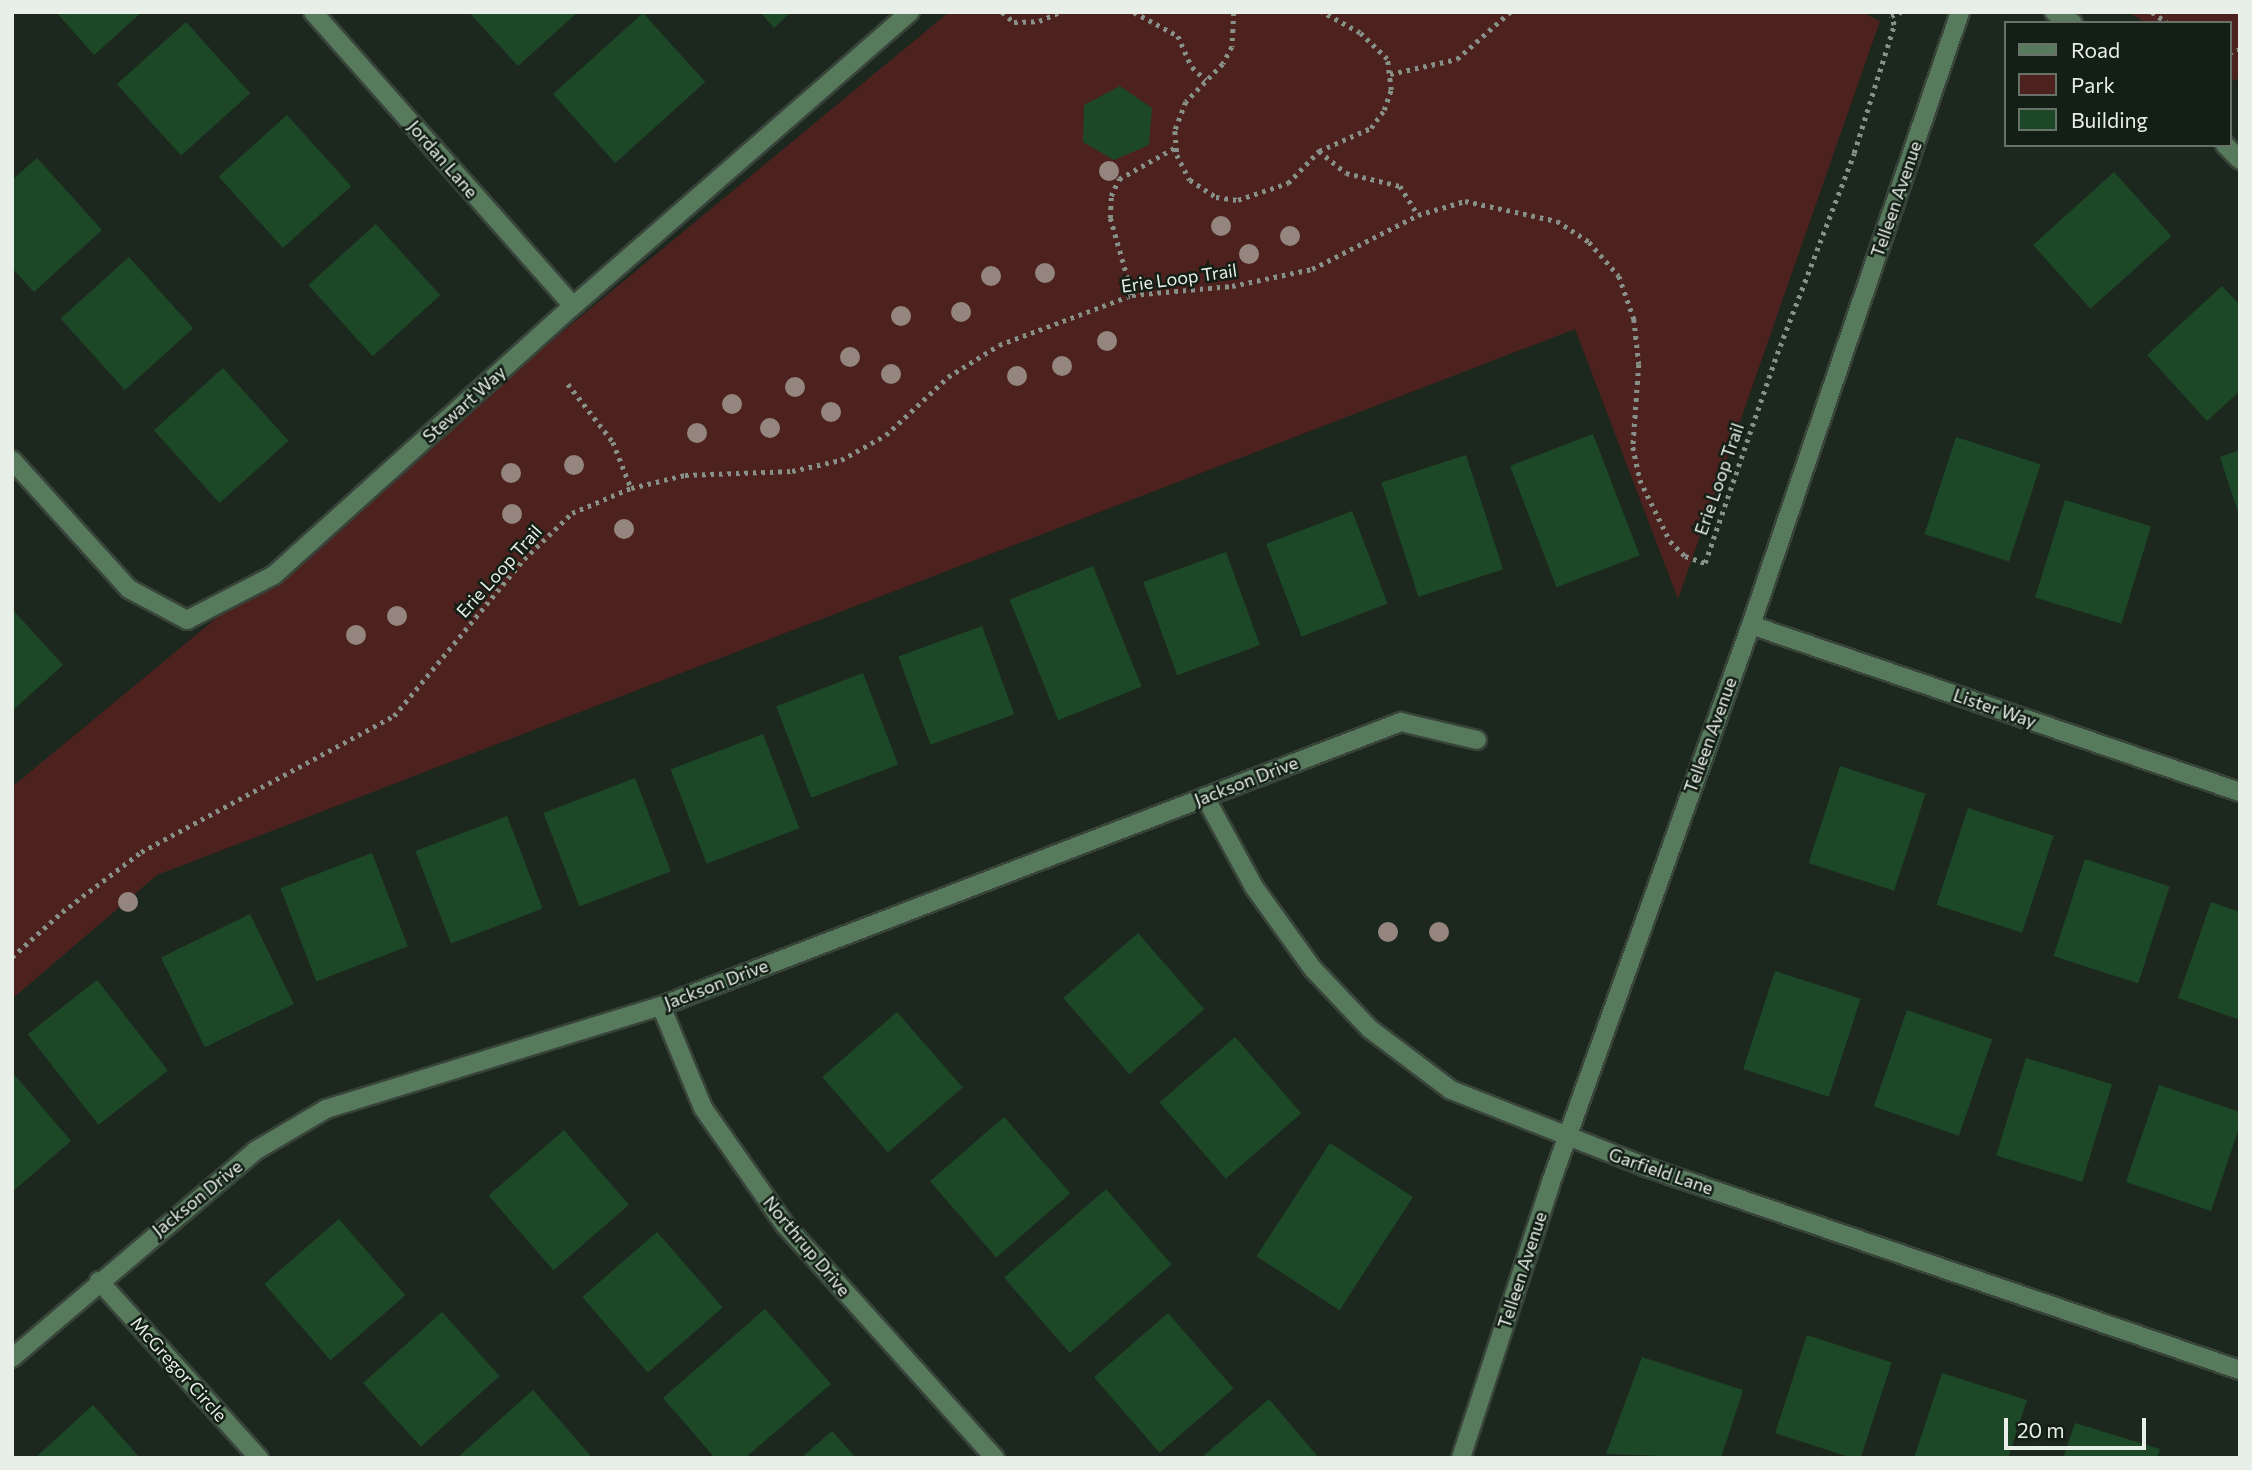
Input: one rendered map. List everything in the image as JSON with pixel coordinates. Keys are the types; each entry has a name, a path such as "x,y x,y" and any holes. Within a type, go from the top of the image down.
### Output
{"street":[{"name":"Jordan Lane","path":"313,12 573,306"},
{"name":"Stewart Way","path":"12,460 129,589 187,620 274,575 573,306 910,12"},
{"name":"Telleen Avenue","path":"1461,1458 1566,1137 1751,625 1960,12"},
{"path":"2054,12 2070,21"},
{"path":"2227,147 2240,160"},
{"name":"Lister Way","path":"1751,625 2240,792"},
{"name":"Jackson Drive","path":"12,1358 99,1281 254,1152 326,1109 661,1006 1401,722 1477,740"},
{"name":"Garfield Lane","path":"1205,797 1254,887 1313,969 1370,1029 1451,1090 1566,1137 2240,1370"},
{"name":"Northrup Drive","path":"661,1006 703,1108 785,1226 995,1458"},
{"name":"McGregor Circle","path":"99,1281 259,1458"}],"path":[{"path":"1002,12 1014,22 1039,21 1060,12"},
{"path":"1134,12 1178,36 1192,67 1206,80"},
{"path":"1234,12 1232,47 1223,64 1186,102 1175,131 1176,147 1190,180 1216,197 1238,200 1288,183 1319,151 1371,128 1384,110 1390,74 1387,59 1374,44 1322,12"},
{"path":"1390,74 1457,59 1510,12"},
{"name":"Erie Loop Trail","path":"12,957 62,912 141,852 394,716 524,559 572,513 631,488 685,475 792,471 841,460 886,435 948,377 999,345 1132,295 1232,286 1312,269 1419,215 1465,201 1557,221 1589,242 1619,276 1634,319 1639,364 1633,447 1640,480 1670,541 1685,556 1705,563 1777,354 1854,153 1894,25 1891,16 1901,12"},
{"path":"1132,295 1110,218 1111,196 1119,179 1176,147"},
{"path":"1319,151 1346,173 1400,187 1419,215"},
{"path":"568,384 613,442 631,488"}],"green space":[{"path":"949,12 1861,12 1880,21 1678,599 1575,329 157,875 12,999 12,787"},
{"path":"2128,12 2240,12 2240,78 2231,81 2231,21 2143,21"}],"building":[{"path":"56,12 142,12 94,55"},
{"path":"469,12 578,12 518,66"},
{"path":"760,12 791,12 774,28"},
{"path":"643,13 705,82 615,163 553,94"},
{"path":"186,22 250,93 181,156 117,84"},
{"path":"1120,86 1152,108 1149,145 1114,160 1083,142 1084,105"},
{"path":"287,115 351,186 283,248 219,177"},
{"path":"37,158 102,230 34,292 12,268 12,180"},
{"path":"2114,172 2172,236 2091,309 2033,245"},
{"path":"376,224 440,295 373,356 308,285"},
{"path":"129,257 193,328 125,390 61,319"},
{"path":"2222,286 2240,305 2240,391 2207,421 2147,355"},
{"path":"223,368 289,441 219,503 154,430"},
{"path":"1593,434 1640,555 1556,587 1510,466"},
{"path":"1956,437 2041,465 2009,562 1924,534"},
{"path":"2240,450 2240,515 2239,515 2220,457"},
{"path":"1466,455 1503,569 1418,597 1381,483"},
{"path":"2065,500 2151,526 2121,624 2035,598"},
{"path":"1352,511 1387,603 1302,636 1266,544"},
{"path":"1226,552 1260,645 1177,675 1143,582"},
{"path":"1093,566 1142,687 1058,720 1010,600"},
{"path":"12,609 63,665 12,711"},
{"path":"982,626 1014,714 931,745 898,656"},
{"path":"863,673 898,764 811,798 776,706"},
{"path":"763,734 799,828 707,864 671,769"},
{"path":"1840,766 1926,794 1894,891 1808,863"},
{"path":"635,778 671,871 579,906 544,813"},
{"path":"1968,808 2054,836 2022,933 1936,905"},
{"path":"507,816 542,908 451,944 416,851"},
{"path":"372,853 408,946 316,981 281,888"},
{"path":"2085,859 2170,887 2138,984 2053,956"},
{"path":"2211,902 2240,912 2240,1020 2178,998"},
{"path":"250,914 294,1004 205,1047 161,957"},
{"path":"1138,933 1204,1009 1130,1074 1063,998"},
{"path":"1775,971 1861,999 1829,1097 1743,1069"},
{"path":"97,980 168,1071 98,1125 28,1034"},
{"path":"1907,1010 1992,1039 1959,1136 1874,1106"},
{"path":"897,1012 963,1087 888,1152 822,1077"},
{"path":"1235,1037 1301,1113 1226,1179 1160,1103"},
{"path":"2026,1058 2112,1084 2082,1182 1996,1156"},
{"path":"12,1072 71,1141 12,1192"},
{"path":"2159,1085 2240,1112 2240,1125 2211,1211 2126,1182"},
{"path":"1004,1117 1070,1193 996,1258 930,1181"},
{"path":"564,1130 629,1205 553,1270 489,1196"},
{"path":"1330,1143 1413,1197 1340,1310 1256,1256"},
{"path":"1106,1189 1172,1264 1070,1353 1004,1278"},
{"path":"339,1219 405,1295 331,1360 264,1284"},
{"path":"657,1232 723,1307 648,1372 582,1297"},
{"path":"765,1309 831,1384 745,1458 715,1458 663,1398"},
{"path":"442,1312 500,1376 421,1447 363,1383"},
{"path":"1168,1313 1234,1388 1160,1453 1094,1377"},
{"path":"1807,1335 1892,1363 1861,1458 1852,1458 1775,1433"},
{"path":"1642,1357 1743,1390 1721,1458 1606,1454"},
{"path":"1942,1373 2027,1400 2008,1458 1914,1458"},
{"path":"533,1390 590,1455 586,1458 457,1458"},
{"path":"1269,1399 1319,1458 1201,1458"},
{"path":"93,1405 140,1458 35,1458"},
{"path":"2075,1423 2160,1449 2157,1458 2063,1458"},
{"path":"832,1431 856,1458 801,1458"}]}
